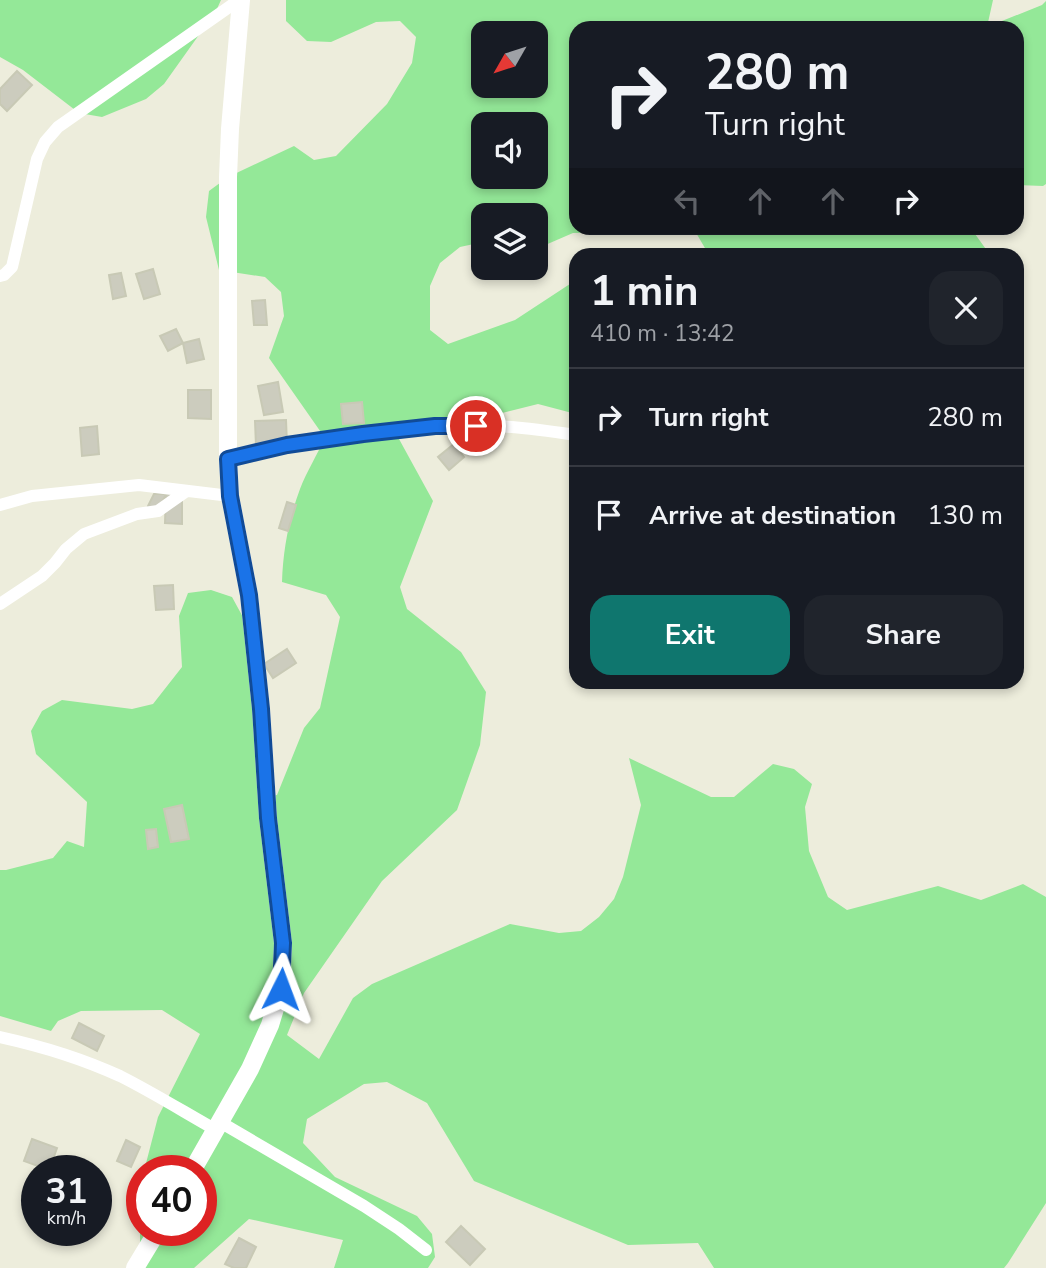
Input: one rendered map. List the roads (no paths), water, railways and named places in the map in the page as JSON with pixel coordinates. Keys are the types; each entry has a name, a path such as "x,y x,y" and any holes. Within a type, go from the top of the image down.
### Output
{"street":[{"path":"0,276 12,268 37,159 45,142 58,127 240,0"},
{"path":"201,1155 250,1069 270,1025 281,989 283,943 268,818 261,709 249,595 230,496 228,459 228,177 240,0"},
{"path":"228,459 287,445 435,426 496,426 569,434"},
{"path":"0,505 32,496 139,485 230,496"},
{"path":"0,604 42,576 66,549 84,534 137,514 158,511 186,492"},
{"path":"0,1037 43,1047 110,1072 218,1126 364,1206 426,1250"},
{"path":"135,1268 148,1246"}]}
